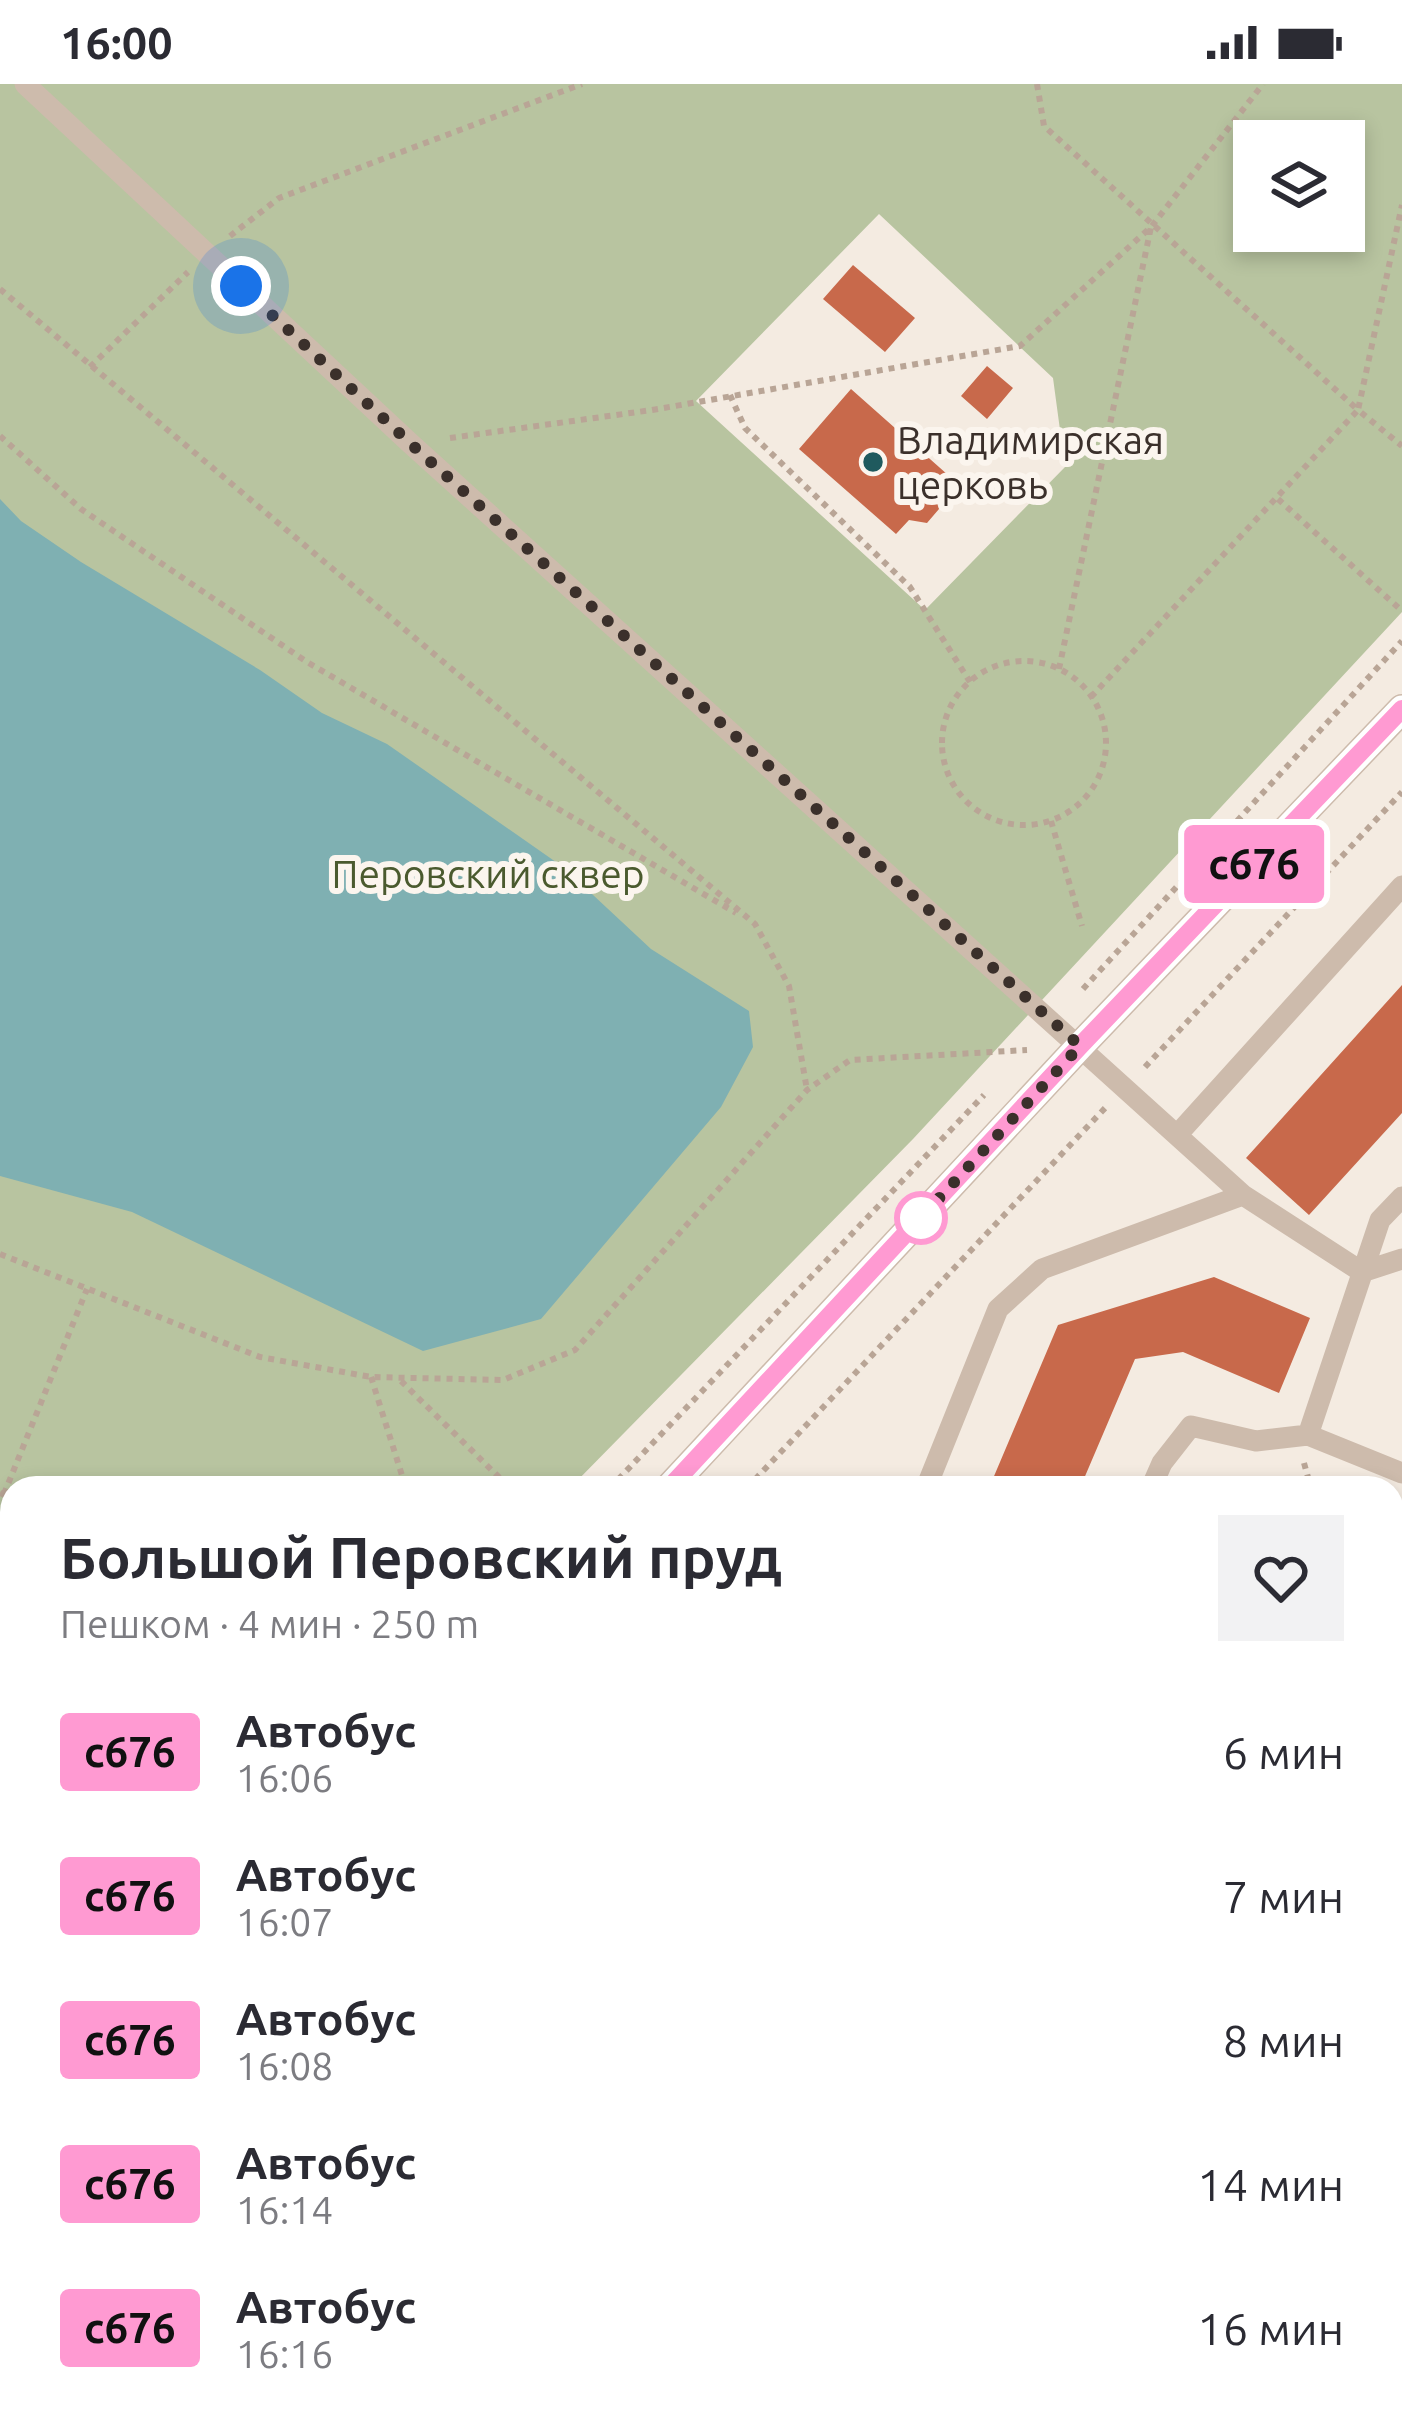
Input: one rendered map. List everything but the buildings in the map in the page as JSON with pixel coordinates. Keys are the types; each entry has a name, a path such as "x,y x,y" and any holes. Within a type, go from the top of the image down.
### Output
{"street":[{"path":"681,1476 1080,1046 1402,709"}],"lane":[{"path":"26,84 411,444 1243,1196 1362,1272"},
{"path":"1178,1134 1402,886"},
{"path":"931,1476 998,1309 1042,1269 1243,1196"},
{"path":"1308,1435 1380,1220 1402,1197"},
{"path":"1362,1272 1402,1259"},
{"path":"1156,1476 1191,1426 1256,1441 1308,1435 1402,1473"}],"path":[{"path":"90,367 207,254 279,198 583,84"},
{"path":"1037,84 1044,125 1151,226 1402,446"},
{"path":"411,444 1020,346 1151,226 1263,84"},
{"path":"1091,697 1358,410 1402,206"},
{"path":"1060,669 1151,226"},
{"path":"0,289 754,924 789,986 808,1090"},
{"path":"730,395 745,428 910,587 970,682"},
{"path":"0,436 81,509 308,662 754,924"},
{"path":"1278,499 1402,611"},
{"path":"1014,1063 1402,641"},
{"path":"1018,662 1060,669 1091,697 1101,716 1105,759 1086,797 1051,821 1009,824 970,806 946,771 943,728 950,708 970,682 997,666 1018,662"},
{"path":"758,1476 1402,792"},
{"path":"1051,821 1082,926"},
{"path":"0,1254 260,1357 371,1377 503,1380 575,1350 808,1090 850,1060 1027,1050"},
{"path":"621,1476 986,1093"},
{"path":"13,1476 87,1289"},
{"path":"371,1377 402,1476"},
{"path":"398,1378 498,1476"}],"green space":[{"name":"Перовский сквер","path":"0,84 1402,84 1402,612 913,1139 582,1476 0,1476","holes":["879,214 1053,378 1065,467 925,610 696,401"]}],"water":[{"path":"0,499 21,521 81,562 322,713 387,744 563,867 651,949 749,1011 753,1047 721,1107 541,1319 423,1351 132,1212 0,1176"}],"bus line":[{"name":"с676","path":"680,1476 1402,709"}],"place":[{"name":"Владимирская церковь","path":"873,462"}],"route":[{"path":"241,286 1080,1046 921,1218"}]}
